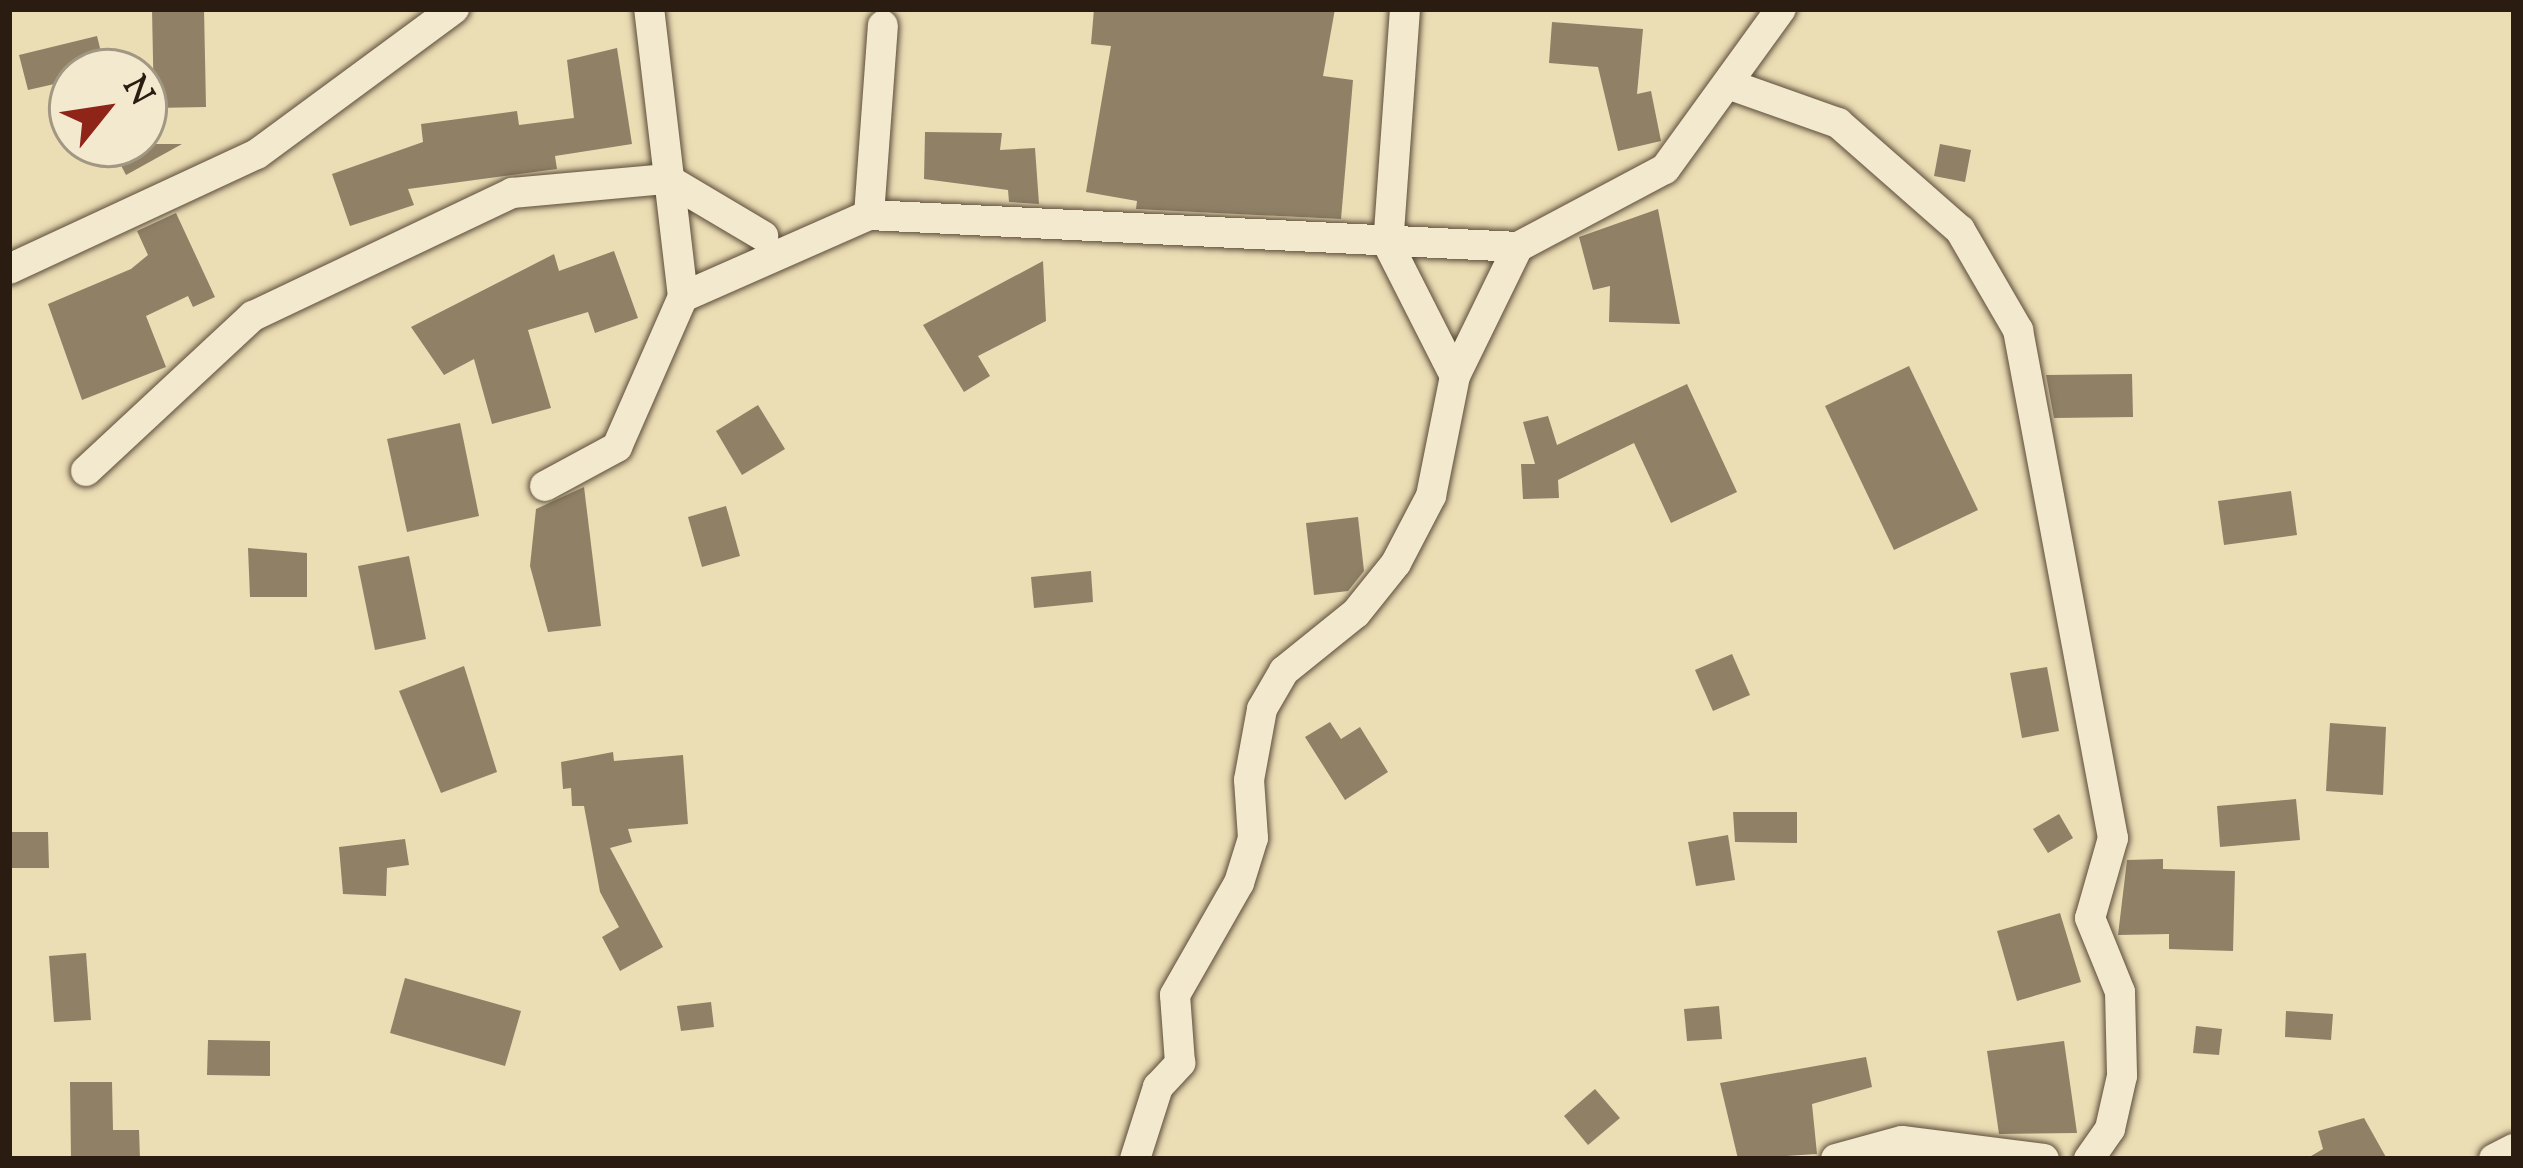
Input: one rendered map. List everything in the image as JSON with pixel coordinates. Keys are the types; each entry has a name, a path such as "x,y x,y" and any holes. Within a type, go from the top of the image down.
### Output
{"street":[{"path":"9,269 257,154 454,9"},
{"path":"545,485 617,447 682,297 650,9"},
{"path":"1405,9 1388,244 1455,376"},
{"path":"682,297 869,215 1518,247 1665,169 1781,9"},
{"path":"869,215 883,26"},
{"path":"1728,84 1838,122 1960,230 2018,330 2114,838 2090,918 2120,992 2122,1076 2110,1129 2089,1159"},
{"path":"86,471 274,305 512,193 668,179 763,236"},
{"path":"1135,1159 1158,1088 1180,1063 1175,995 1239,884 1253,838 1249,780 1262,709 1284,671 1356,613 1396,563 1431,496 1455,376 1518,247"},
{"path":"1836,1159 1902,1141 2044,1159"},
{"path":"2494,1159 2514,1149"}],"building":[{"path":"152,9 204,9 206,107 168,108 168,48 153,48"},
{"path":"1094,9 1335,9 1323,76 1353,80 1341,219 1136,209 1137,201 1086,192 1111,46 1091,44"},
{"path":"1552,22 1643,29 1637,94 1651,91 1661,141 1618,151 1598,67 1549,63"},
{"path":"97,36 100,48 48,48 48,85 28,90 19,55"},
{"path":"617,48 632,144 555,156 557,169 408,189 414,205 350,226 332,174 423,142 421,124 517,111 519,125 574,118 567,60"},
{"path":"925,132 1002,133 1000,150 1035,148 1039,204 1009,202 1008,190 924,179"},
{"path":"1940,144 1971,150 1965,182 1934,176"},
{"path":"1658,209 1680,324 1609,322 1610,286 1593,290 1579,237"},
{"path":"176,213 215,297 193,307 188,296 146,316 166,367 82,400 48,304 131,269 148,255 137,231"},
{"path":"614,251 638,318 595,333 588,312 528,330 551,408 492,424 474,359 444,375 411,327 554,254 559,271"},
{"path":"1043,261 1046,321 978,356 990,376 964,392 923,325"},
{"path":"1909,366 1978,510 1894,550 1825,406"},
{"path":"2132,374 2133,417 2054,418 2046,375"},
{"path":"1687,384 1737,492 1671,523 1634,443 1558,480 1559,498 1523,499 1521,464 1535,464 1523,422 1548,416 1557,445"},
{"path":"758,405 785,449 742,475 716,431"},
{"path":"460,423 479,516 407,532 387,439"},
{"path":"584,487 601,626 548,632 530,566 536,509"},
{"path":"2291,491 2297,535 2224,545 2218,501"},
{"path":"726,506 740,556 702,567 688,517"},
{"path":"1358,517 1364,571 1348,591 1314,595 1306,523"},
{"path":"248,548 307,553 307,597 250,597"},
{"path":"409,556 426,639 375,650 358,566"},
{"path":"1091,571 1093,602 1034,608 1031,577"},
{"path":"1732,654 1750,695 1713,711 1695,670"},
{"path":"464,666 497,772 441,793 399,691"},
{"path":"2047,667 2059,731 2022,738 2010,673"},
{"path":"1330,722 1341,739 1360,727 1388,772 1345,800 1305,737"},
{"path":"2330,723 2386,727 2383,795 2326,791"},
{"path":"613,752 614,761 683,755 688,824 628,829 632,842 610,848 663,947 620,971 602,937 619,927 600,892 584,806 572,806 571,788 563,789 561,762"},
{"path":"2296,799 2300,840 2220,847 2217,806"},
{"path":"1733,812 1797,812 1797,843 1735,842"},
{"path":"2059,814 2073,838 2048,853 2033,829"},
{"path":"9,832 48,832 49,868 9,868"},
{"path":"1728,835 1735,880 1696,886 1688,842"},
{"path":"405,839 409,865 387,868 386,896 343,894 339,847"},
{"path":"2163,859 2163,869 2235,871 2233,951 2169,949 2169,934 2118,935 2127,860"},
{"path":"2060,913 2081,982 2017,1001 1997,931"},
{"path":"86,953 91,1020 54,1022 49,956"},
{"path":"405,978 521,1011 505,1066 390,1033"},
{"path":"711,1002 714,1027 681,1031 677,1006"},
{"path":"1719,1006 1722,1039 1687,1041 1684,1009"},
{"path":"2286,1011 2333,1014 2331,1040 2285,1037"},
{"path":"2196,1026 2222,1029 2219,1055 2193,1053"},
{"path":"208,1040 270,1041 270,1076 207,1075"},
{"path":"2064,1041 2077,1133 1999,1134 1987,1051"},
{"path":"1866,1057 1872,1087 1812,1104 1817,1154 1738,1159 1720,1083"},
{"path":"70,1082 112,1082 113,1130 139,1130 140,1159 71,1159"},
{"path":"1595,1089 1620,1118 1588,1145 1564,1116"},
{"path":"2364,1118 2387,1159 2306,1159 2323,1149 2318,1131"}]}
